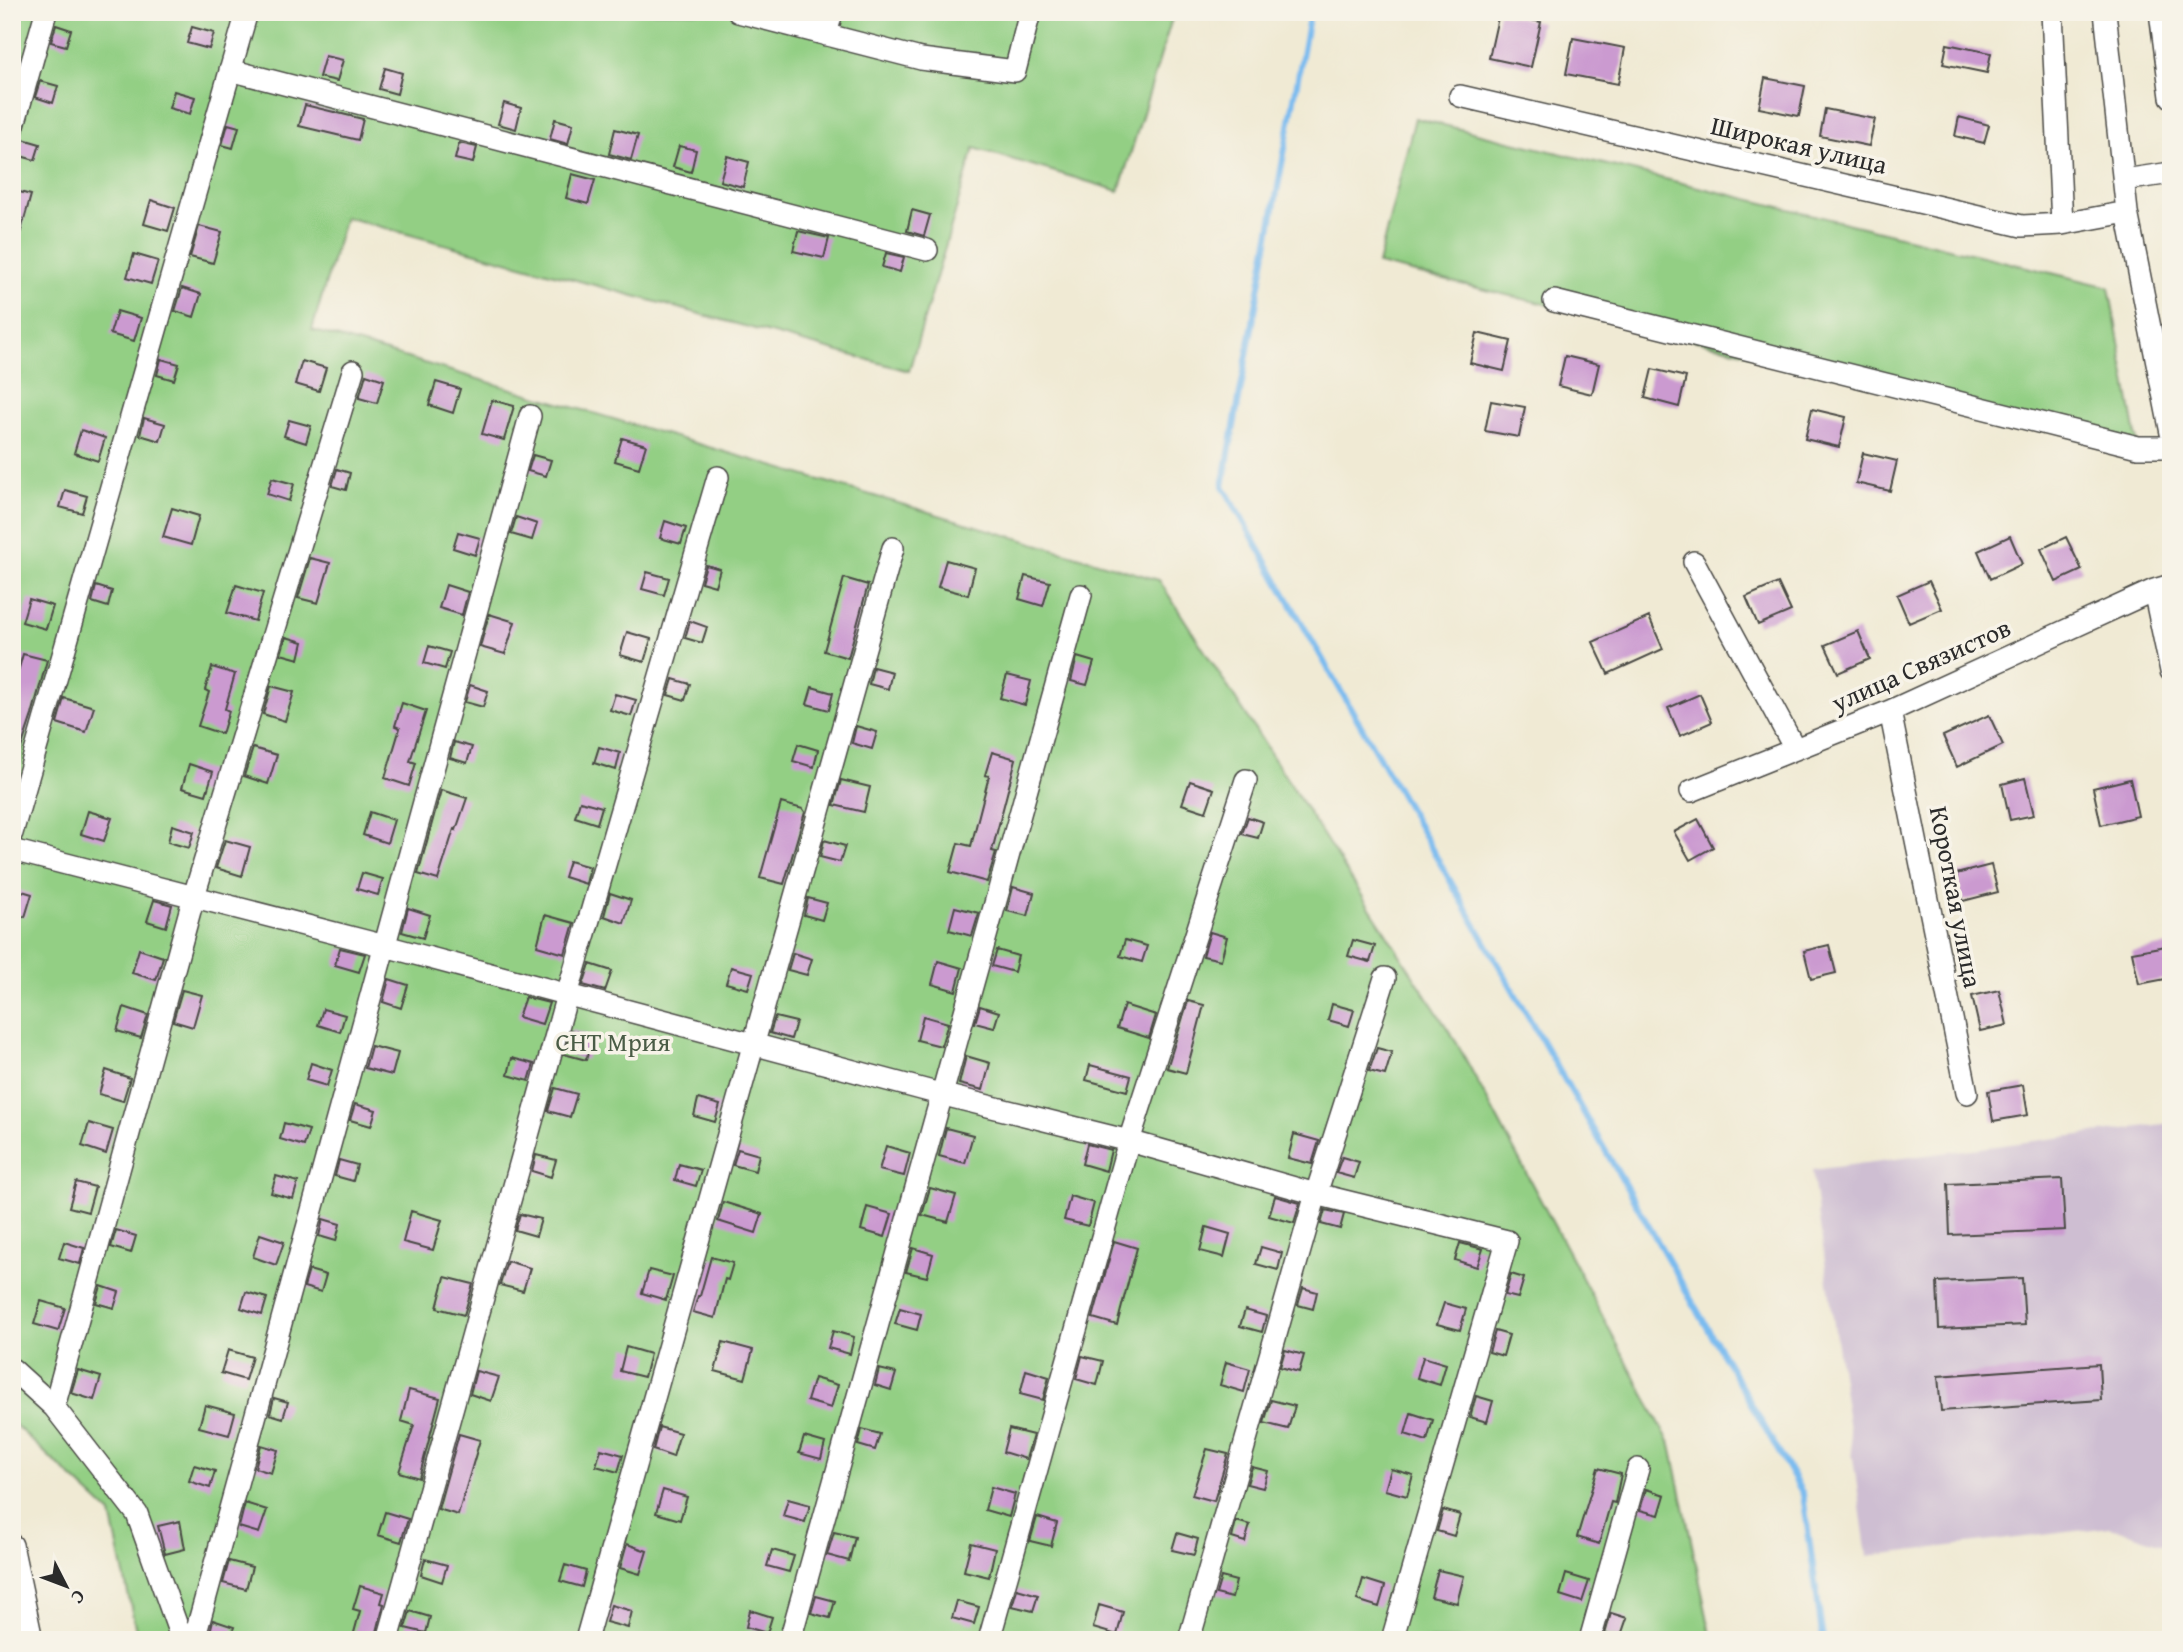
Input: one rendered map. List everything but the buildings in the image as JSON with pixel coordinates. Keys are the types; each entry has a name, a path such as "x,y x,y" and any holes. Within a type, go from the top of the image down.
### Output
{"street":[{"path":"12,132 46,12"},
{"path":"12,833 247,12"},
{"path":"738,12 921,58 1015,71 1030,12"},
{"path":"826,35 832,12"},
{"path":"2052,12 2062,224"},
{"path":"2105,12 2127,212 2171,433"},
{"path":"2160,12 2171,97"},
{"path":"230,70 927,250"},
{"name":"Широкая улица","path":"1460,96 2022,226 2062,224 2127,212"},
{"path":"2124,180 2171,173"},
{"path":"1554,301 2138,447 2171,447"},
{"path":"54,1408 194,896 353,371"},
{"path":"194,1640 530,416"},
{"path":"388,1640 567,995 718,477"},
{"path":"586,1640 893,548"},
{"path":"1694,562 1795,749"},
{"path":"2163,588 2171,671"},
{"name":"улица Связистов","path":"1691,791 1890,711 2163,588"},
{"path":"790,1640 1080,595"},
{"name":"Короткая улица","path":"1890,711 1966,1093"},
{"path":"989,1640 1129,1141 1246,780"},
{"path":"12,850 940,1094 1129,1141 1315,1194 1507,1241 1392,1640"},
{"path":"1189,1640 1315,1194 1385,978"},
{"path":"12,1369 54,1408 137,1514 182,1640"},
{"path":"1590,1640 1638,1469"},
{"path":"12,1545 32,1640"}],"shaded area":[{"path":"2171,1123 2171,1547 2110,1527 1867,1556 1812,1170"}],"green space":[{"name":"СНТ Мрия","path":"12,12 1174,12 1119,191 974,148 909,371 345,217 312,330 1159,580 1458,1045 1671,1445 1712,1640 138,1640 111,1514 12,1422"},
{"path":"1415,118 2109,287 2138,447 1378,264"}],"waterway":[{"path":"1310,12 1223,486 1803,1494 1823,1640"}]}
